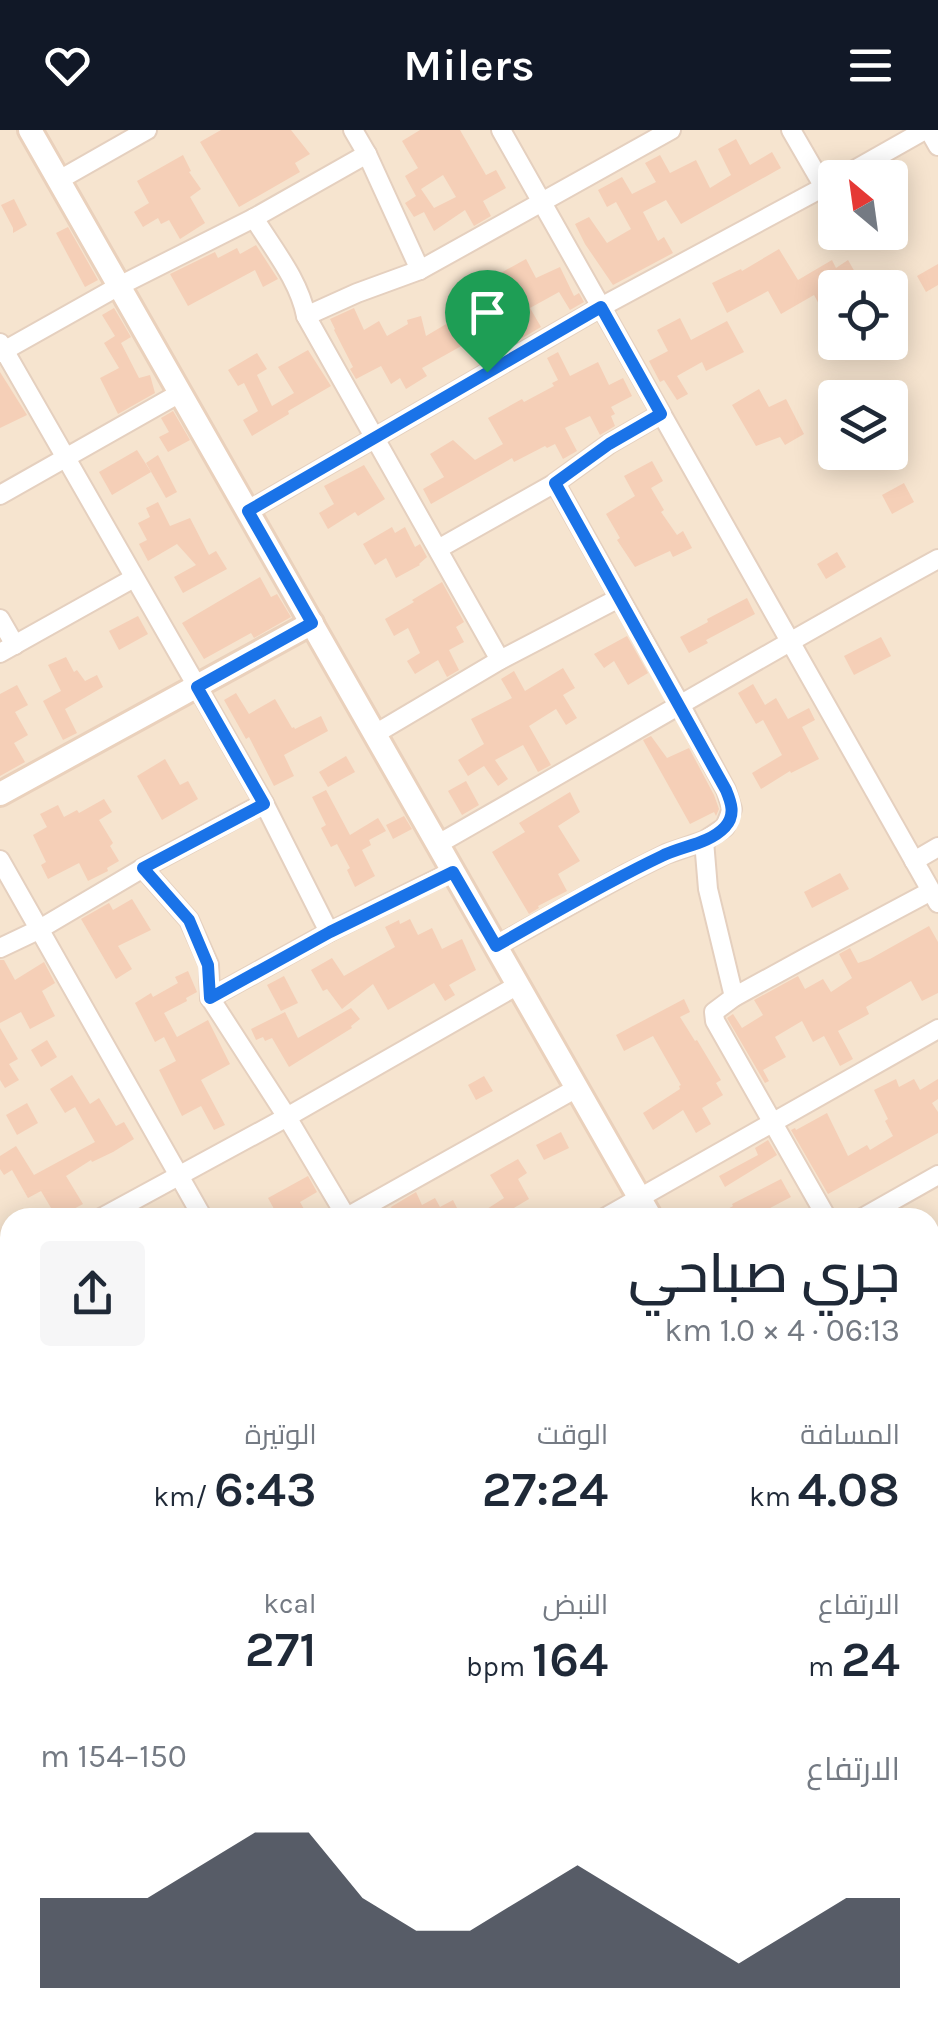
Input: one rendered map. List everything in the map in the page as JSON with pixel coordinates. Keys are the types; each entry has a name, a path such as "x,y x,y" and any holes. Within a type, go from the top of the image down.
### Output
{"street":[{"path":"30,130 645,1208 772,1122 938,1029"},
{"path":"59,180 146,130"},
{"path":"353,130 420,270"},
{"path":"501,130 934,897 716,1009 714,1016 821,1208"},
{"path":"306,316 420,270 542,202 643,137 671,130"},
{"path":"791,130 818,163"},
{"path":"873,160 927,130 938,146"},
{"path":"330,932 264,804 2,349 254,218 367,154"},
{"path":"248,511 601,307 818,190"},
{"path":"254,218 300,294 306,316 500,660"},
{"path":"0,495 180,393"},
{"path":"438,548 555,483 596,452 661,414"},
{"path":"496,946 640,866 704,841 726,826 732,809 726,790 681,706 555,483"},
{"path":"438,844 938,559"},
{"path":"0,619 8,649 134,578"},
{"path":"375,734 500,660 619,598"},
{"path":"0,794 312,623"},
{"path":"0,948 264,804"},
{"path":"704,841 708,889 734,997"},
{"path":"914,860 938,847"},
{"path":"0,860 197,1208"},
{"path":"143,868 189,920 208,965 210,998 341,1208"},
{"path":"210,998 330,932 453,872"},
{"path":"120,1208 518,984"},
{"path":"362,1208 576,1088"},
{"path":"880,1208 938,1175"}],"shaded area":[{"path":"0,130 938,130 938,1208 0,1208"}],"building":[{"path":"221,130 291,130 310,154 295,163 300,172 239,207 200,142"},
{"path":"420,130 460,130 486,175 496,170 506,188 483,201 491,216 474,226 465,210 434,231 424,212 414,217 405,203 416,196 405,176 418,168 402,141","holes":["443,175 456,197 434,208 421,189"]},
{"path":"736,139 750,165 772,152 781,168 681,224 666,200 643,212 658,241 664,237 673,253 613,285 575,224 589,217 607,243 631,229 616,202 607,207 598,190 622,177 632,194 656,182 645,163 660,155 670,173 696,160 710,188 731,175 718,149"},
{"path":"183,155 201,189 190,197 205,223 180,239 169,220 161,224 158,218 143,227 134,212 149,203 137,181"},
{"path":"14,199 27,225 13,233 1,205"},
{"path":"68,227 98,280 85,287 56,233"},
{"path":"256,245 278,279 263,287 255,270 188,306 170,274 215,252 218,258 237,248 240,254"},
{"path":"779,249 798,280 832,260 836,268 848,260 854,270 818,270 818,302 814,295 781,314 768,291 727,313 712,283"},
{"path":"526,259 536,278 560,267 574,296 579,293 584,302 570,310 559,292 530,308 541,327 502,350 490,330 422,368 427,376 406,389 400,378 391,384 381,366 356,379 330,319 354,308 364,330 379,321 387,336 408,324 407,320 421,316 426,336 463,314 467,320 503,299 508,293 497,275"},
{"path":"938,264 938,285 926,292 917,276"},
{"path":"114,308 131,337 121,343 139,378 150,375 155,393 118,414 100,378 119,368 104,343 115,336 102,315"},
{"path":"680,318 691,340 727,321 744,352 706,371 702,362 677,376 688,394 677,400 664,380 660,382 649,361 668,351 657,330"},
{"path":"308,350 331,386 252,436 243,420 258,411 244,383 238,386 228,370 257,353 267,369 257,375 272,406 294,393 278,367"},
{"path":"558,352 570,376 598,362 609,385 623,378 632,396 611,407 615,426 600,435 590,416 565,428 577,451 563,459 555,444 545,446 514,462 512,458 431,504 423,489 444,477 430,454 453,440 475,460 503,444 488,418 554,386 552,383 558,380 547,358"},
{"path":"0,372 27,415 0,428"},
{"path":"759,389 769,407 786,399 804,434 785,445 780,437 756,446 732,405"},
{"path":"173,411 190,440 168,452 159,437 169,432 161,418"},
{"path":"137,450 151,472 112,495 99,472"},
{"path":"158,455 177,492 166,498 146,463"},
{"path":"652,461 663,481 651,488 664,510 661,512 677,535 683,531 692,548 673,557 670,551 635,567 606,514 635,496 624,476"},
{"path":"364,465 385,499 328,529 319,513 334,504 324,486"},
{"path":"904,483 914,502 892,514 882,495"},
{"path":"158,502 170,526 190,518 209,555 216,551 227,569 183,593 174,577 196,565 177,544 148,561 139,544 147,540 138,523 150,517 146,508"},
{"path":"392,527 395,533 405,527 415,547 420,544 427,557 396,578 386,558 375,565 363,544"},
{"path":"837,552 846,567 826,579 817,564"},
{"path":"260,577 271,597 277,594 291,617 204,659 182,623"},
{"path":"442,582 464,622 456,627 464,642 449,650 459,670 447,677 438,660 415,674 407,661 420,653 408,628 394,636 385,619"},
{"path":"747,598 755,614 689,653 680,637"},
{"path":"138,616 148,634 119,650 109,631"},
{"path":"627,636 648,673 628,685 614,661 604,668 594,654"},
{"path":"881,637 891,656 854,675 844,656"},
{"path":"66,657 74,672 77,670 85,681 97,675 103,687 65,709 77,733 63,740 43,701 61,691 48,665"},
{"path":"563,668 575,688 563,695 577,718 566,725 556,709 529,726 551,765 538,772 523,745 495,760 508,779 498,786 484,766 468,776 458,760 484,744 471,719 512,698 501,679 514,671 525,691"},
{"path":"753,684 765,705 776,698 788,719 809,708 815,720 802,727 819,759 761,789 752,773 782,755 763,720 756,724 738,693"},
{"path":"17,685 28,705 15,712 28,735 14,743 25,762 0,776 0,694"},
{"path":"236,693 249,714 275,699 295,729 321,716 328,731 284,755 294,776 274,786 249,737 246,739 224,700"},
{"path":"651,736 667,758 689,748 714,795 719,809 716,816 714,812 690,824 643,740"},
{"path":"346,756 355,772 328,787 319,772"},
{"path":"165,759 180,785 188,781 198,799 162,820 137,776"},
{"path":"466,781 479,805 462,815 448,791"},
{"path":"326,790 350,835 378,818 386,831 369,840 371,845 362,850 375,876 355,887 337,844 331,847 321,828 326,825 312,797"},
{"path":"570,792 580,812 558,826 580,861 558,874 567,891 529,914 492,852 525,832 519,823"},
{"path":"104,799 112,812 99,820 119,861 88,881 79,863 48,879 41,865 46,862 33,835 47,827 40,814 58,805 64,817"},
{"path":"404,816 412,829 393,839 386,825"},
{"path":"840,873 849,889 812,908 804,892"},
{"path":"132,899 151,930 118,946 132,969 116,979 81,919 109,903 113,910"},
{"path":"410,919 418,935 432,928 442,949 462,939 476,970 449,985 455,995 445,1001 434,983 388,1010 373,984 342,1009 327,989 323,991 311,970 332,958 344,976 395,947 385,927"},
{"path":"929,926 938,942 938,993 922,1001 911,981 866,1007 869,1014 838,1031 853,1059 840,1066 824,1036 813,1042 802,1021 775,1037 786,1057 763,1070 769,1081 765,1083 727,1018 733,1014 742,1028 763,1015 754,1000 798,976 805,989 823,979 831,992 852,978 839,954 850,948 858,963"},
{"path":"0,960 4,960 15,980 44,962 55,983 42,991 55,1016 30,1029 21,1012 0,1023"},
{"path":"188,971 197,992 164,1013 177,1037 208,1020 230,1064 201,1080 225,1125 214,1130 201,1106 182,1116 159,1070 176,1061 164,1037 155,1042 135,1003 178,983 175,977"},
{"path":"284,976 298,1003 281,1011 267,985"},
{"path":"684,999 690,1012 680,1017 721,1080 716,1083 723,1095 702,1108 711,1124 696,1133 683,1110 653,1130 643,1113 681,1085 653,1036 624,1051 616,1035"},
{"path":"351,1008 360,1019 352,1028 289,1067 272,1038 256,1040 251,1029 285,1012 298,1038"},
{"path":"0,1028 18,1059 9,1064 19,1080 5,1088 0,1080"},
{"path":"47,1040 57,1057 41,1067 31,1050"},
{"path":"72,1075 90,1104 99,1098 116,1126 124,1122 134,1139 66,1176 83,1204 76,1208 51,1208 41,1191 28,1198 12,1170 4,1175 0,1169 0,1156 16,1146 34,1175 95,1142 75,1107 65,1113 50,1089"},
{"path":"484,1076 493,1091 476,1100 468,1085"},
{"path":"896,1079 899,1087 914,1079 920,1090 938,1079 938,1099 932,1103 938,1112 938,1133 828,1194 791,1130 827,1113 848,1156 867,1145 870,1150 893,1136 874,1090"},
{"path":"27,1103 38,1123 17,1135 6,1115"},
{"path":"561,1132 569,1148 544,1160 536,1145"},
{"path":"768,1140 777,1155 725,1187 719,1176 758,1155 755,1148"},
{"path":"518,1159 527,1173 518,1179 529,1199 514,1208 488,1208 504,1198 490,1175"},
{"path":"308,1176 317,1192 300,1202 303,1208 274,1208 268,1198"},
{"path":"781,1179 791,1197 770,1208 730,1208"},
{"path":"416,1192 422,1205 435,1198 440,1207 453,1200 457,1208 391,1208"}],"route":[{"path":"601,307 661,414 609,444 555,483 726,790 731,801 730,818 726,826 704,841 628,873 496,946 453,872 330,932 210,998 208,965 189,920 143,868 264,804 197,687 312,623 248,511 487,372 601,307"}]}
